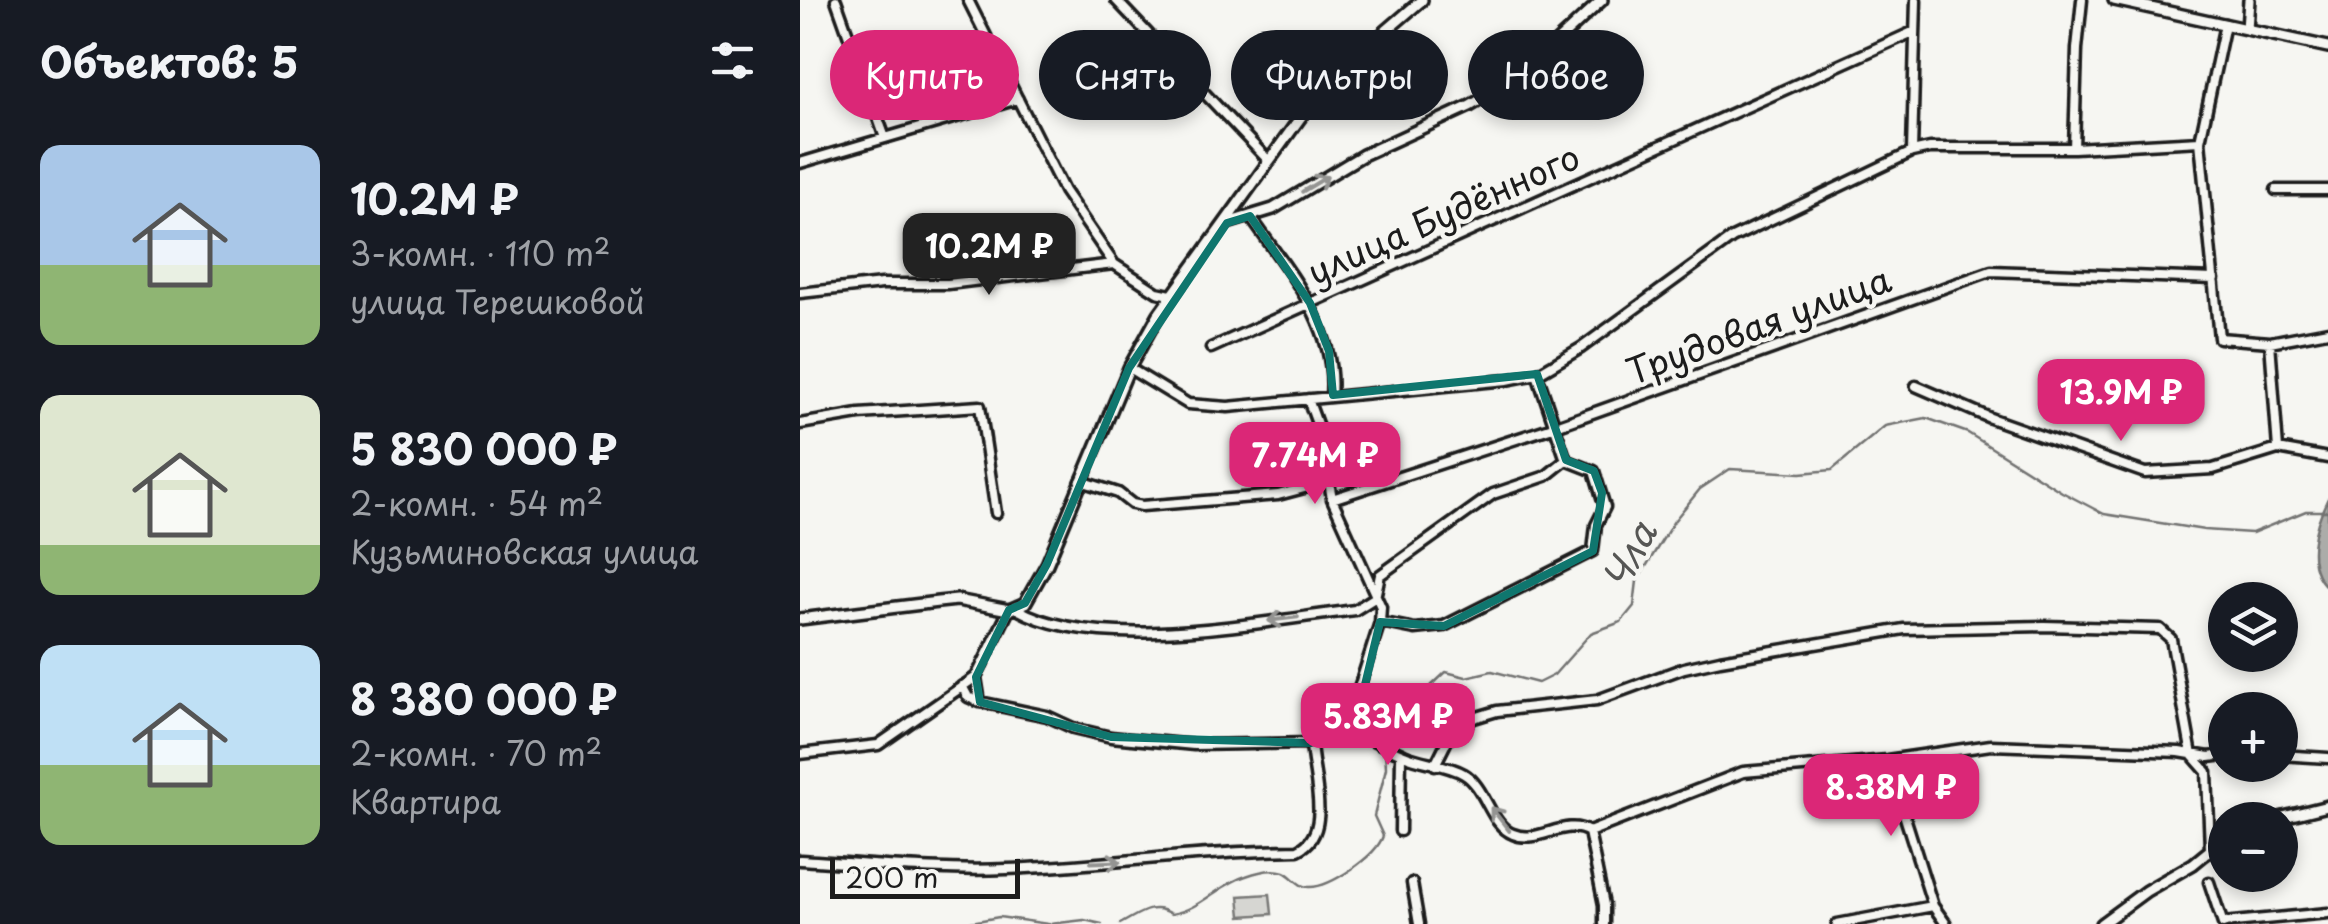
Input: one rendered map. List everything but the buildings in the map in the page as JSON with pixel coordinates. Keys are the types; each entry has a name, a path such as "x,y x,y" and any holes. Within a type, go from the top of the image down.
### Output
{"street":[{"path":"836,0 884,138"},
{"path":"968,0 983,30"},
{"path":"1116,0 1269,161"},
{"path":"800,754 878,745 976,677 1013,609 1025,603 1047,564 1129,368 1171,295 1318,93 1422,0"},
{"path":"1227,223 1273,209 1363,155 1470,106 1520,76 1602,0"},
{"path":"1912,152 1916,0"},
{"path":"2074,148 2082,0"},
{"path":"2114,0 2328,48"},
{"path":"2247,29 2249,0"},
{"path":"2224,24 2200,141 2219,338 2270,342 2328,331"},
{"name":"улица Будённого","path":"1211,348 1916,31"},
{"path":"1019,101 1064,190 1114,264 1157,292 1171,295"},
{"path":"800,162 946,120"},
{"path":"1129,368 1188,404 1228,407 1537,374 1581,348 1732,238 1912,152 1930,148 2074,148 2200,141"},
{"path":"2276,190 2328,190"},
{"path":"1250,216 1310,303 1329,352 1331,395"},
{"path":"800,293 882,284 948,284 1114,264"},
{"name":"Трудовая улица","path":"1332,499 1556,426 1991,270 2214,279"},
{"path":"2270,342 2278,449"},
{"path":"1537,374 1566,460"},
{"path":"1916,386 1990,418 2145,472 2213,469 2278,449 2328,458"},
{"path":"1308,399 1321,435 1332,499 1381,607 1380,622 1357,694 1354,731"},
{"path":"800,424 859,414 980,406 996,512"},
{"path":"800,619 957,600 1013,609 1034,619 1077,628 1173,630 1355,610 1376,597 1380,575 1423,543 1492,494 1546,476 1566,460"},
{"path":"1380,622 1415,629 1444,626 1593,551 1596,525 1605,507 1602,492 1594,471 1566,460"},
{"path":"1081,482 1118,493 1132,504 1142,506 1278,495 1327,482"},
{"path":"1434,765 1451,732 1474,718 1497,711 1597,700 1684,668 1720,660 1904,629 2160,629 2171,640 2192,755 2207,772 2208,802"},
{"path":"976,677 980,702"},
{"path":"962,686 968,697 980,702 1047,716 1072,728 1110,737 1194,745 1311,743 1354,731 1401,754 1462,772 1472,780 1506,830 1529,838 1585,829 1743,772 1886,760 1991,744 2208,755"},
{"path":"800,860 934,869 1008,869 1225,851 1298,850 1308,845 1318,828 1311,743"},
{"path":"1400,831 1401,754"},
{"path":"2298,756 2328,758"},
{"path":"1886,760 1933,906 1946,924"},
{"path":"2298,813 2328,806"},
{"path":"1585,829 1604,906 1604,924"},
{"path":"2101,924 2208,850"},
{"path":"1412,883 1419,924"},
{"path":"2212,892 2223,923 2328,913"},
{"path":"1837,924 1933,906"}],"highlighted area":[{"path":"1250,216 1310,303 1329,351 1333,395 1537,374 1566,460 1594,471 1602,493 1593,551 1444,626 1380,622 1354,731 1311,743 1111,737 980,702 976,677 1009,610 1025,603 1047,564 1129,368 1227,223"}],"shaded area":[{"path":"2328,498 2328,588 2315,568 2313,544"},
{"path":"1270,894 1272,914 1241,916 1239,896"}],"waterway":[{"name":"Чла","path":"1384,742 1379,708 1415,701 1446,672 1466,677 1492,671 1538,683 1554,675 1591,633 1621,622 1634,606 1637,581 1674,521 1700,489 1730,469 1801,473 1832,470 1885,426 1926,418 1968,433 2104,514 2204,530 2252,533 2306,511 2328,511"},
{"name":"Чла","path":"1120,924 1152,909 1171,914 1181,912 1236,880 1260,872 1284,872 1310,887 1352,869 1383,836 1374,816 1386,768 1385,750"},
{"name":"Чла","path":"960,924 999,917 1048,924"},
{"name":"Чла","path":"1050,924 1084,920 1102,924"}]}
